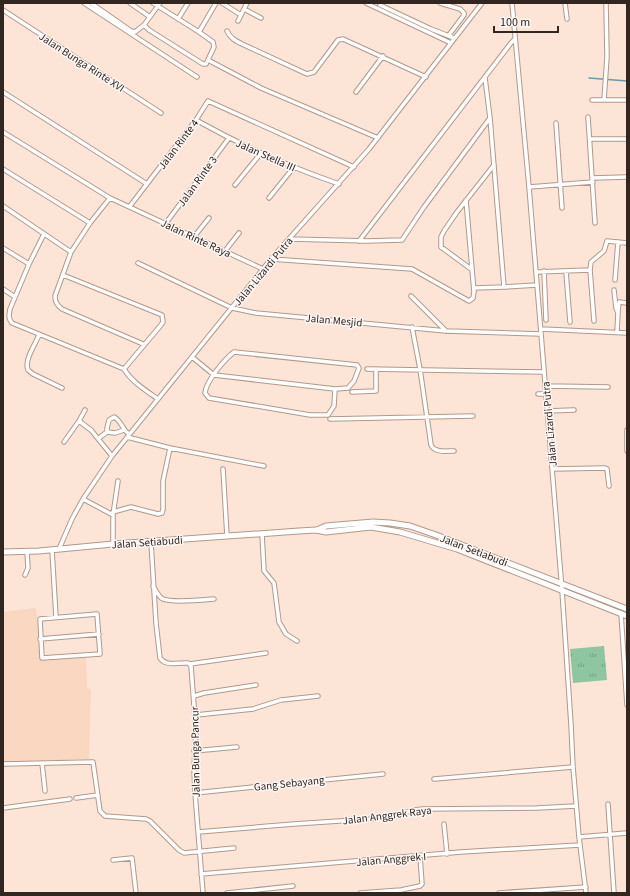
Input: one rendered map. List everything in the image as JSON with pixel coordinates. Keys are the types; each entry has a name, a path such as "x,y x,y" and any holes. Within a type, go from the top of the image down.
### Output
{"main road":[{"name":"Jalan Setiabudi","path":"316,530 326,526 374,522 410,526 627,609"},
{"name":"Jalan Setiabudi","path":"3,552 27,552 113,544 316,530 326,532 371,528 400,532 457,549 627,616"}],"street":[{"path":"84,3 197,77"},
{"path":"90,3 134,32 144,25 159,5"},
{"path":"130,3 150,17"},
{"path":"144,25 149,30 200,63 206,64 214,44 159,5 153,3"},
{"path":"178,19 188,3"},
{"path":"199,32 216,3"},
{"path":"222,3 241,15"},
{"path":"238,21 247,3"},
{"path":"366,3 451,44"},
{"path":"440,3 463,10 464,12 464,15 448,35"},
{"name":"Jalan Lizardi Putra","path":"512,3 562,583"},
{"path":"565,3 568,19"},
{"path":"604,100 607,57 606,3"},
{"path":"378,9 381,4 431,29 454,38"},
{"name":"Jalan Lizardi Putra","path":"59,549 72,519 83,499 112,456 271,259 339,184 378,138 481,4"},
{"path":"244,9 261,18"},
{"name":"Jalan Bunga Rinte XVI","path":"3,10 161,113"},
{"path":"428,34 431,29"},
{"path":"227,31 233,39 242,44 307,74 314,72 335,44 340,39 344,38 426,77"},
{"path":"359,241 515,39"},
{"path":"356,92 383,56"},
{"path":"208,60 261,88 378,138"},
{"path":"485,78 490,118 504,287"},
{"path":"3,92 147,184"},
{"path":"592,100 627,100"},
{"name":"Jalan Rinte 4","path":"130,206 196,120 208,102 212,102 354,167"},
{"path":"588,117 595,223"},
{"path":"290,239 359,241 402,240 424,207 490,118"},
{"name":"Jalan Stella III","path":"196,120 261,153 339,184"},
{"path":"556,123 562,208"},
{"name":"Jalan Rinte Raya","path":"3,132 110,198 166,223 194,238 226,251 263,270"},
{"name":"Jalan Rinte 3","path":"166,223 229,138"},
{"path":"590,139 627,139"},
{"path":"235,185 261,153"},
{"path":"471,269 443,249 440,244 444,231 456,212 494,165"},
{"path":"269,198 294,167"},
{"path":"3,169 90,223"},
{"path":"529,187 627,177"},
{"path":"110,198 90,223 71,252 55,296 55,300 59,307 143,344"},
{"path":"271,259 412,269 468,300 473,298 474,288 471,269 466,200"},
{"path":"3,206 71,252"},
{"path":"194,238 209,218"},
{"path":"226,251 239,232"},
{"path":"44,234 29,264 9,314 12,323 124,369 140,387 158,399"},
{"path":"594,321 590,270 591,262 604,251 607,242 627,243"},
{"path":"615,280 618,242"},
{"path":"3,248 29,264"},
{"name":"Jalan Mesjid","path":"138,263 232,308 256,313 446,331 541,334"},
{"path":"536,272 590,270"},
{"path":"544,271 546,320"},
{"path":"566,272 570,322"},
{"path":"63,275 162,315 163,322 143,344 124,369"},
{"path":"474,288 537,285"},
{"path":"3,289 16,297"},
{"path":"614,290 618,313"},
{"path":"411,296 446,331"},
{"path":"617,332 619,302 627,303"},
{"path":"412,327 432,448 437,451 454,451"},
{"path":"541,329 627,333"},
{"path":"39,335 29,357 27,365 28,370 62,388"},
{"path":"192,357 214,375 335,389 348,388 357,376 359,368 358,366 234,352 214,375 205,390 206,395 209,398 310,415 328,415 334,406 335,389"},
{"path":"367,369 544,372"},
{"path":"352,392 376,391 376,369"},
{"path":"545,386 608,387"},
{"path":"538,394 546,394"},
{"path":"64,442 85,410"},
{"path":"548,411 574,410"},
{"path":"330,419 473,416"},
{"path":"107,432 108,424 114,417 119,420 128,436 170,448 264,466"},
{"path":"79,421 99,438 112,456"},
{"path":"99,438 107,432 115,433 124,430"},
{"path":"627,430 627,451"},
{"path":"83,499 113,513 131,507 158,514 162,513 163,481 170,448"},
{"path":"552,469 605,468 607,469 609,486"},
{"path":"222,469 227,536"},
{"path":"113,544 113,513 118,481"},
{"path":"262,534 264,571 274,583 279,622 286,634 297,641"},
{"path":"151,542 153,586 160,658 163,662 190,664 266,653"},
{"path":"52,550 56,617"},
{"path":"25,575 28,568 27,552"},
{"path":"562,583 576,806 586,893"},
{"path":"153,586 164,600 214,599"},
{"path":"621,613 627,705"},
{"path":"97,614 100,652 98,655 42,658 39,620 56,617 97,614"},
{"path":"40,639 99,634"},
{"name":"Jalan Bunga Pancur","path":"190,664 192,670 196,715 194,793 203,893"},
{"path":"194,696 204,692 256,685"},
{"path":"196,715 253,709 281,700 318,696"},
{"path":"194,751 237,746"},
{"path":"3,764 93,762 100,811 105,816 148,820 184,853 234,848"},
{"path":"42,763 45,791"},
{"path":"434,779 573,767"},
{"name":"Gang Sebayang","path":"194,793 383,774"},
{"path":"76,798 98,796"},
{"path":"3,808 70,799"},
{"path":"608,804 614,893"},
{"name":"Jalan Anggrek Raya","path":"198,832 370,819 395,816 414,810 423,809 576,806"},
{"path":"444,824 447,854"},
{"path":"579,837 627,833"},
{"name":"Jalan Anggrek I","path":"201,874 447,854 580,846"},
{"path":"360,893 401,890 422,885 420,856"},
{"path":"113,860 132,858 136,893"},
{"path":"227,893 293,886"},
{"path":"499,893 586,888"}],"shaded area":[{"path":"36,608 40,659 86,658 87,688 91,689 89,759 3,762 3,612"}],"green space":[{"path":"604,646 607,680 573,683 570,649"}],"waterway":[{"path":"589,78 627,81"}]}
